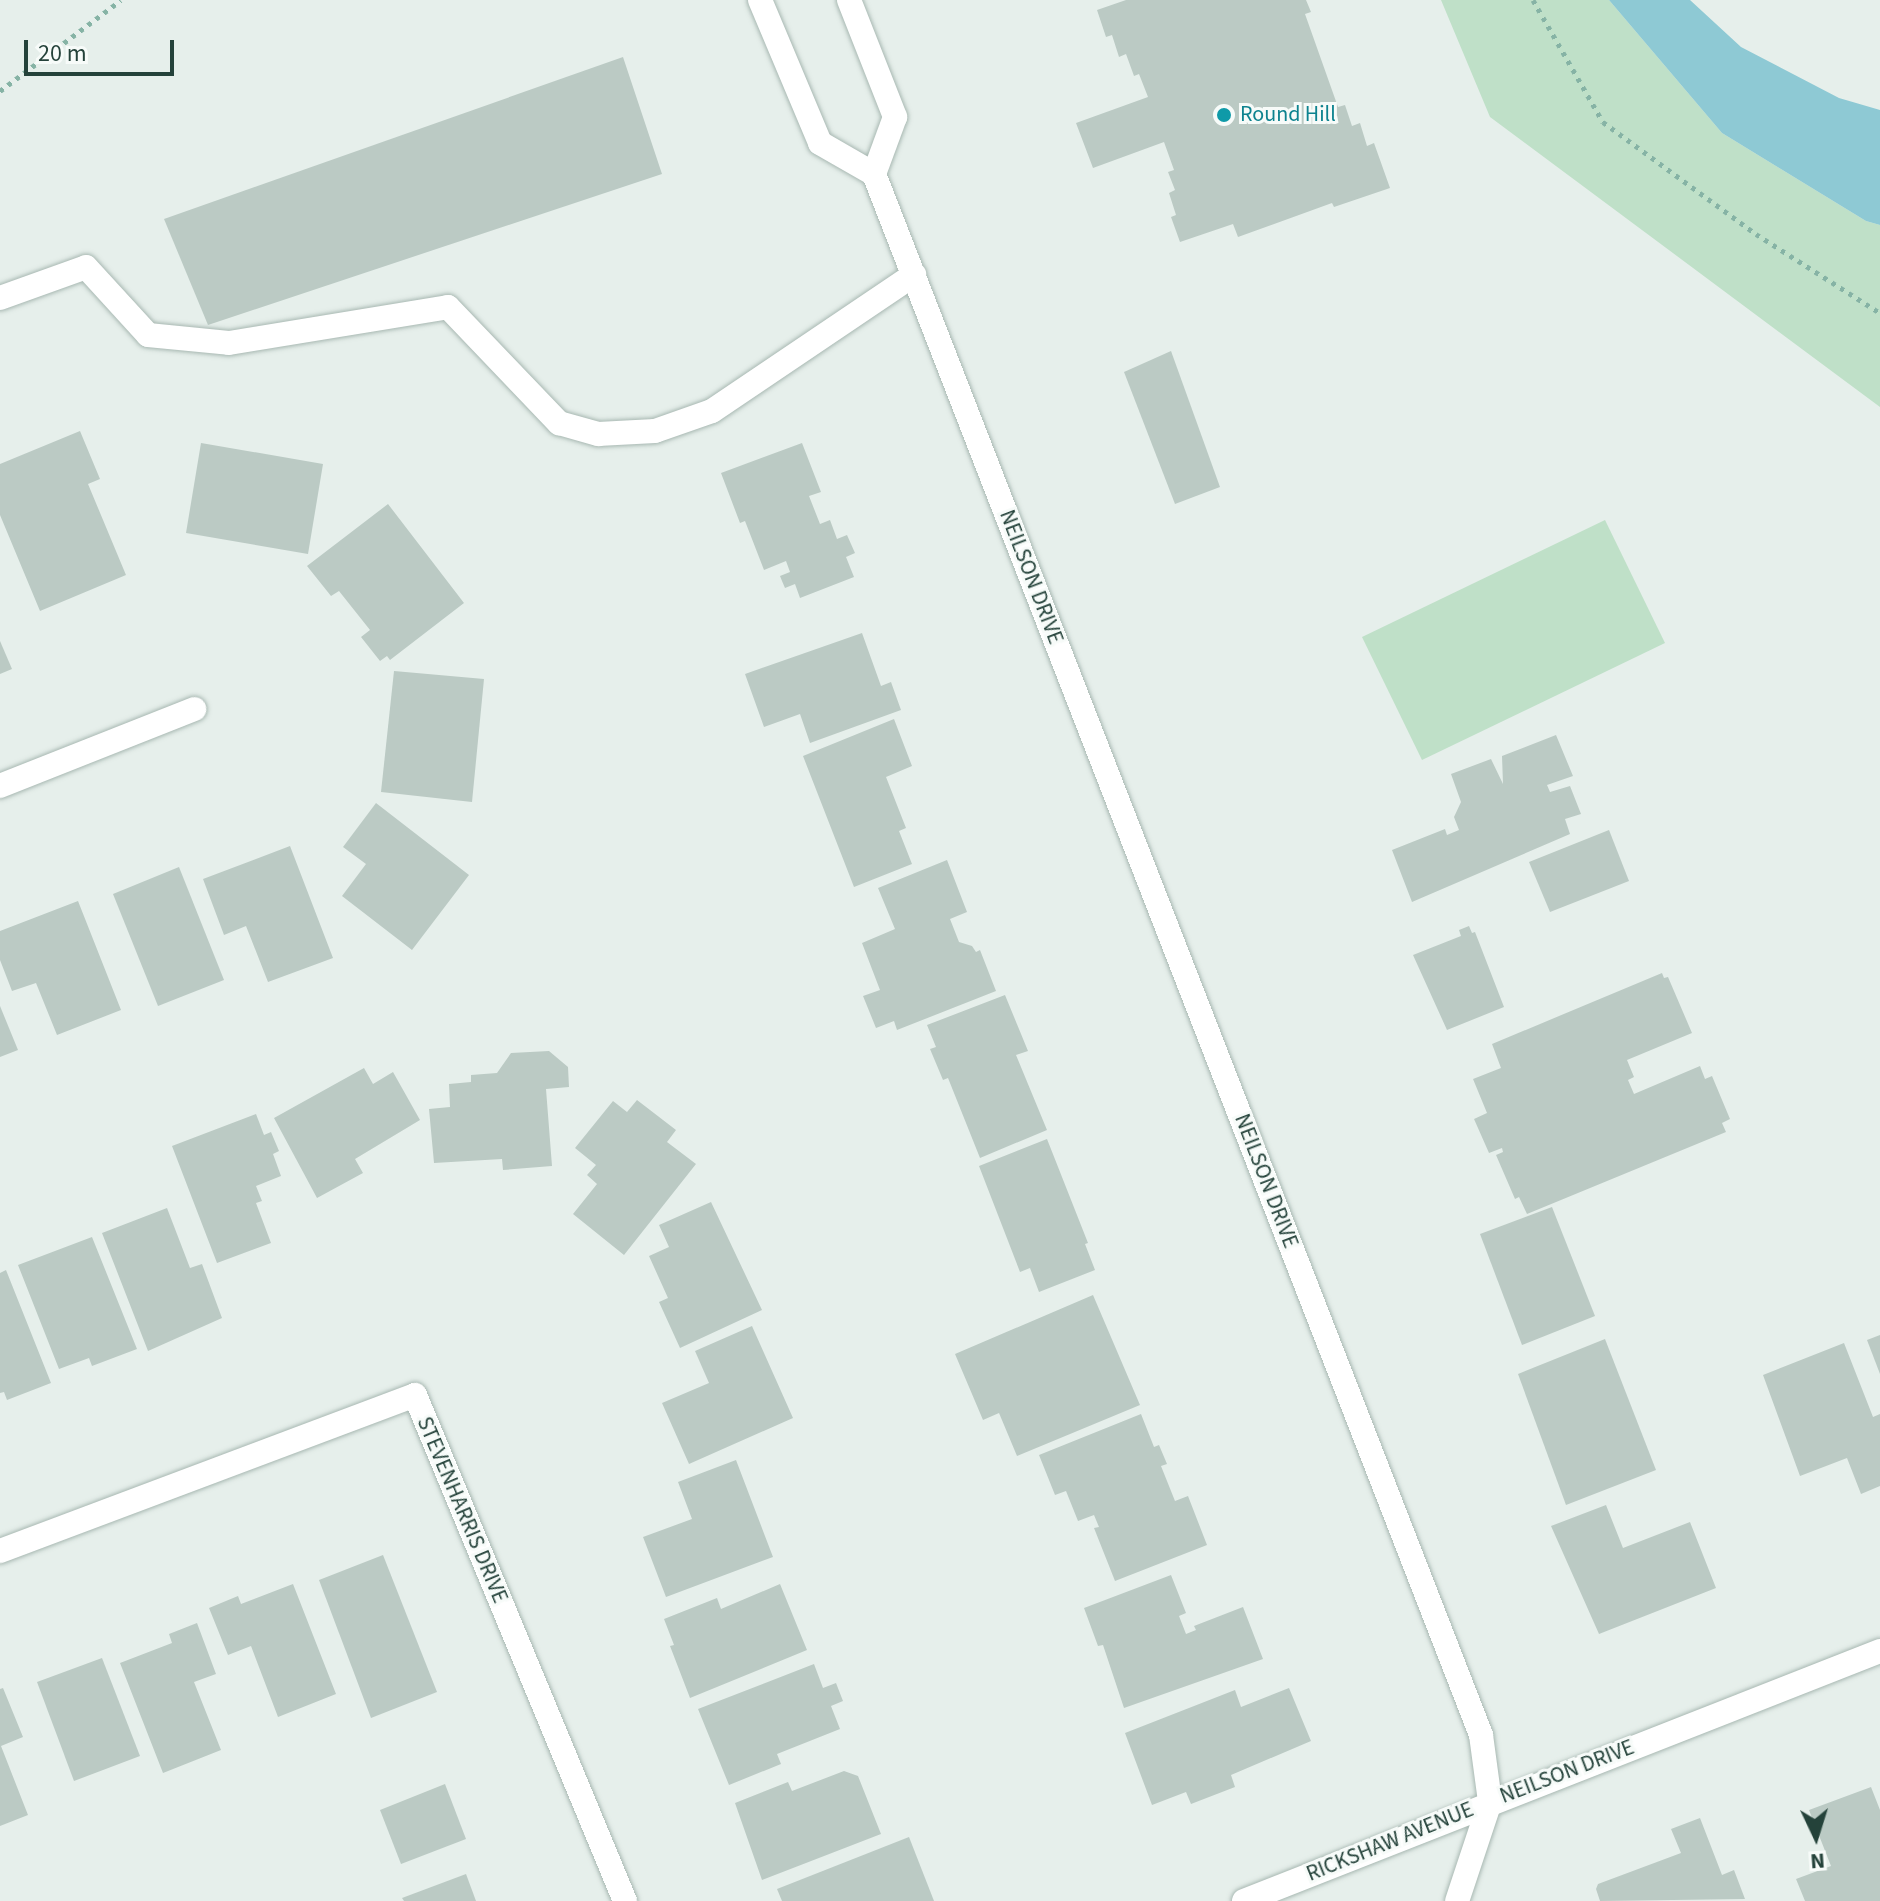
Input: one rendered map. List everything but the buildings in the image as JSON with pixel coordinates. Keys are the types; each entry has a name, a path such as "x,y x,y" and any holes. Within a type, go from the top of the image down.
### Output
{"street":[{"path":"760,0 820,143 874,174 895,117 849,0"},
{"name":"NEILSON DRIVE","path":"874,174 1481,1735 1490,1802 1880,1651"},
{"path":"0,298 86,267 148,335 229,343 448,307 559,423 598,434 655,431 712,411 914,275"},
{"path":"0,786 194,709"},
{"name":"STEVENHARRIS DRIVE","path":"0,1551 415,1395 625,1901"},
{"path":"1457,1901 1490,1802"},
{"name":"RICKSHAW AVENUE","path":"1244,1901 1490,1802"}],"path":[{"path":"0,91 121,0"},
{"path":"1533,0 1603,122 1756,234 1880,313"}],"green space":[{"path":"1441,0 1609,0 1722,133 1866,221 1880,225 1880,407 1490,117"},
{"path":"1605,520 1665,643 1422,760 1362,637"}],"water":[{"path":"1609,0 1690,0 1741,47 1839,98 1880,110 1880,225 1866,221 1722,133"}],"place":[{"name":"Round Hill","path":"1224,115"}]}
